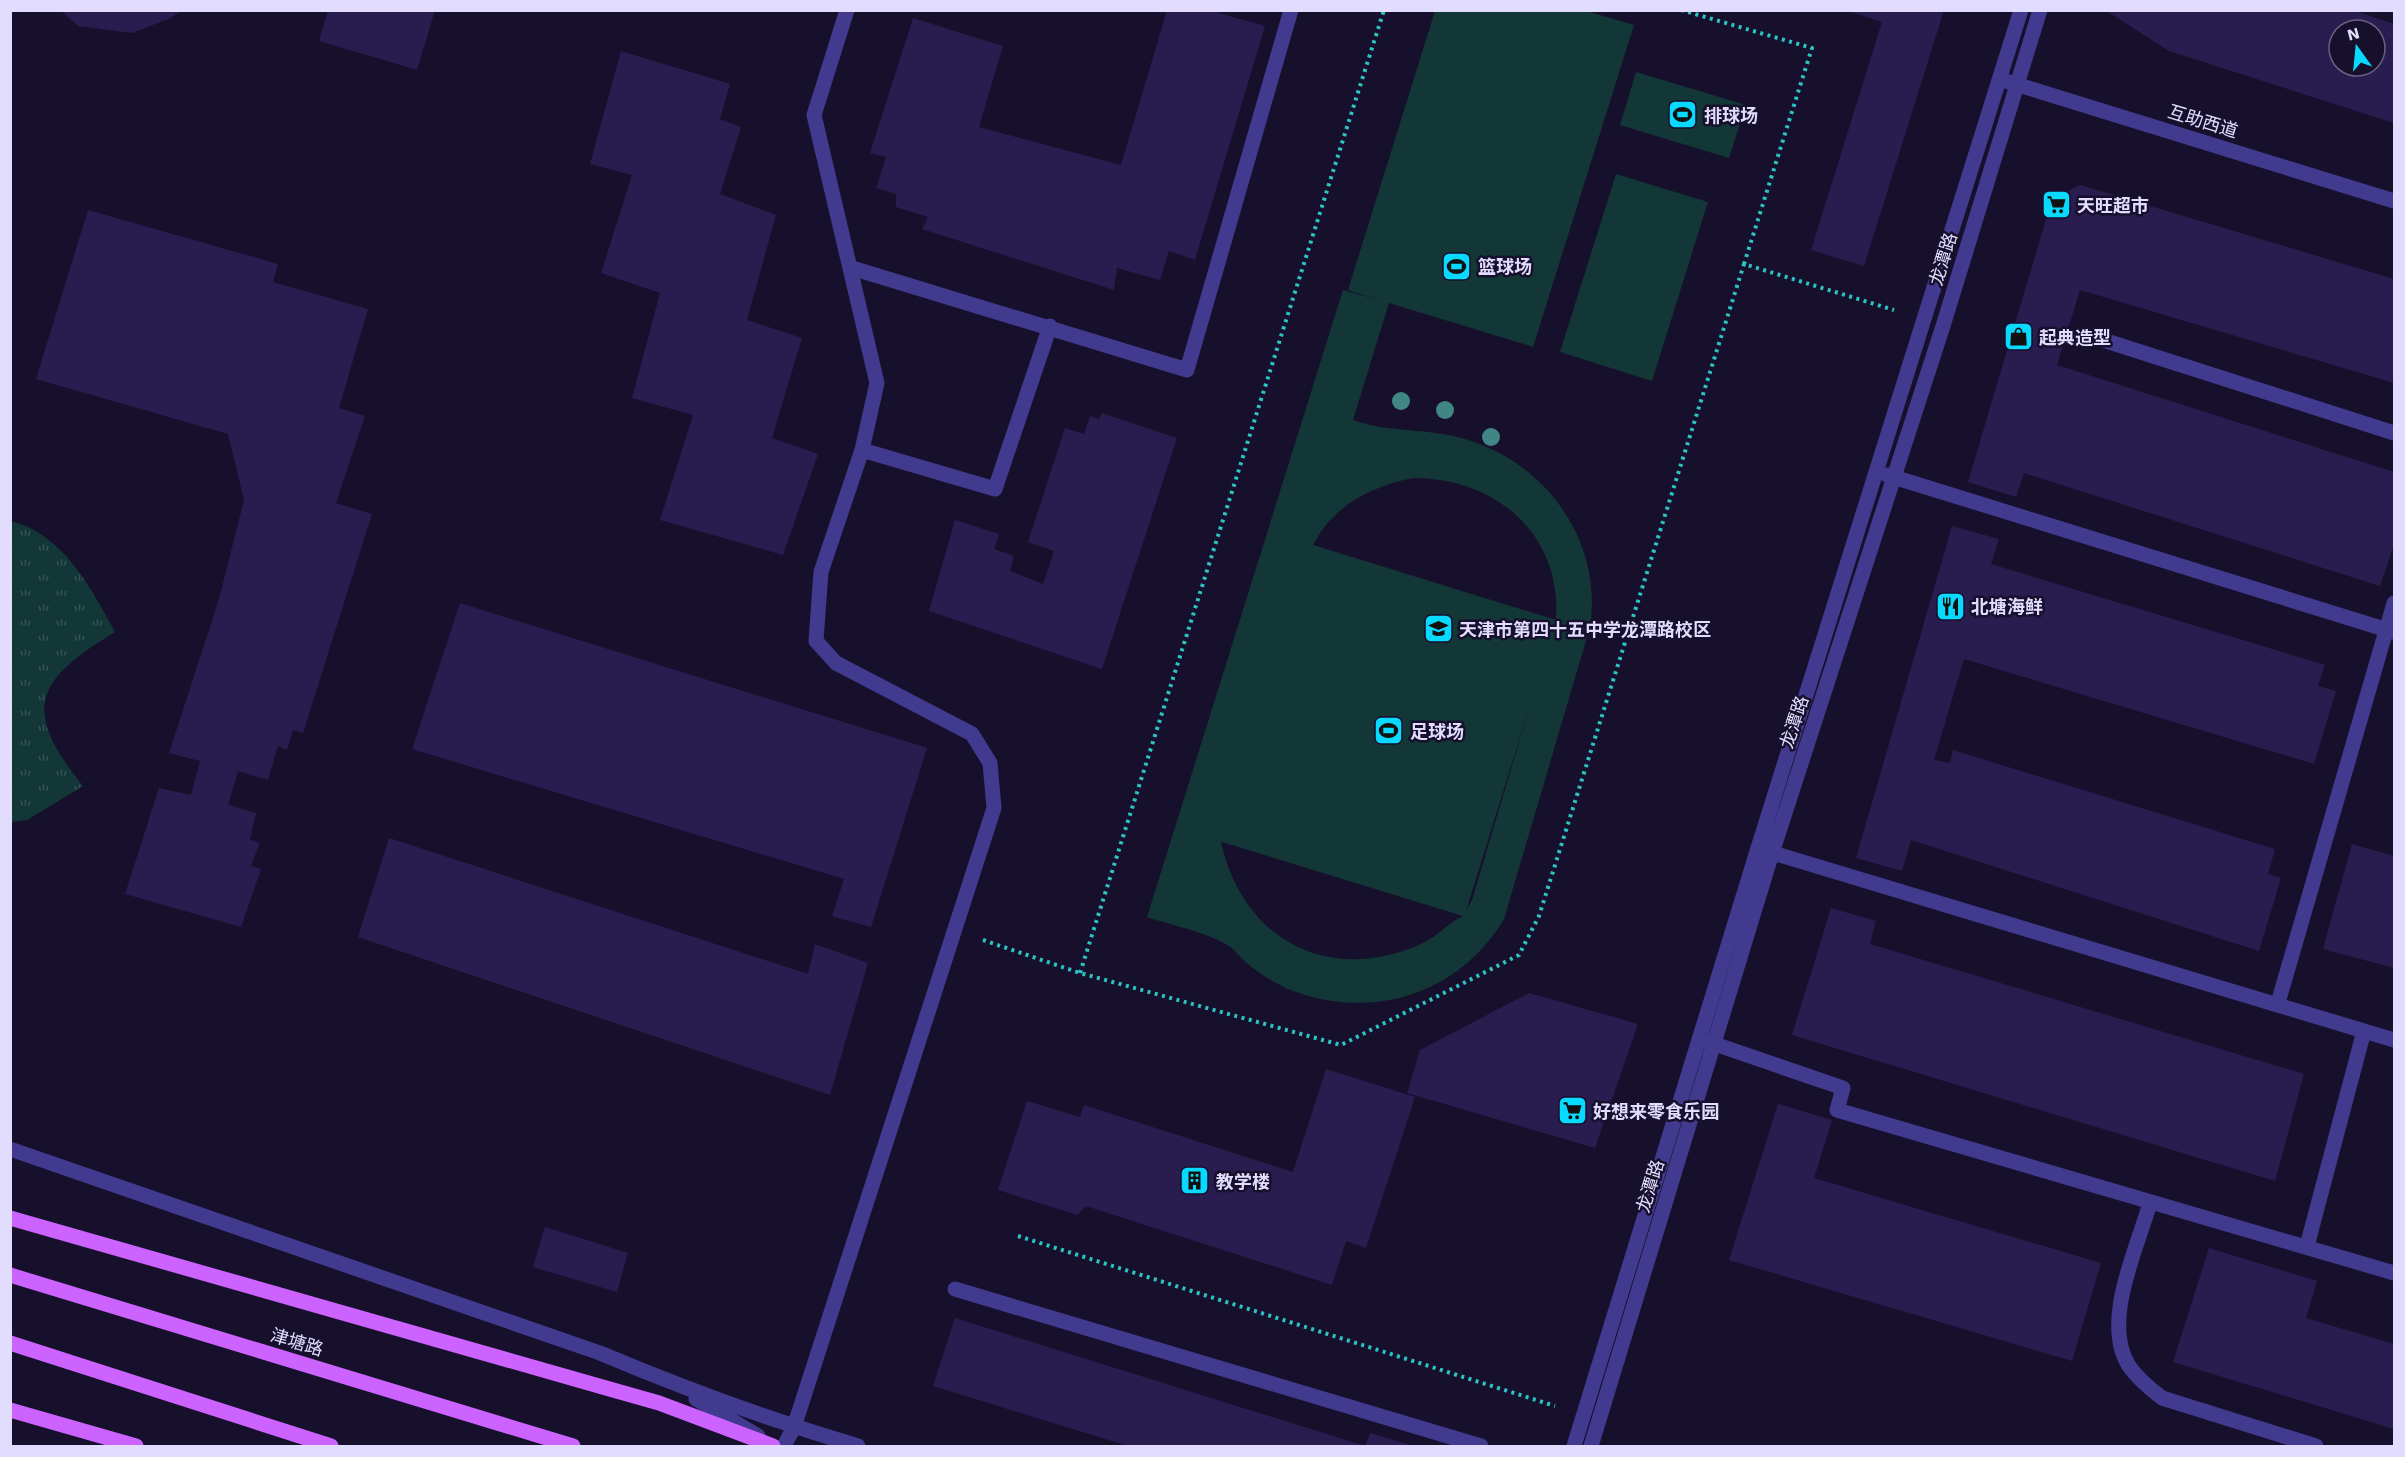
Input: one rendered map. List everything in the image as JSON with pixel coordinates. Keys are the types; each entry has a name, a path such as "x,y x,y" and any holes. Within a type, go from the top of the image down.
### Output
{"main road":[{"path":"10,1218 659,1403 774,1446"},
{"name":"津塘路","path":"10,1275 573,1446"},
{"path":"10,1343 331,1446"},
{"path":"10,1410 136,1446"}],"street":[{"path":"784,1446 794,1427 994,808 990,763 972,734 836,663 816,641 820,572 862,450 877,383 852,268 814,115 847,10"},
{"path":"852,268 1050,326 1186,370 1291,10"},
{"name":"龙潭路","path":"1592,1446 1707,1041 1875,471 2021,10"},
{"name":"龙潭路","path":"1765,850 1894,477 2040,10"},
{"name":"互助西道","path":"2000,79 2394,201"},
{"path":"862,450 996,489 1050,326"},
{"path":"2100,339 2394,433"},
{"path":"1875,471 2390,631"},
{"path":"2278,1004 2390,631 2394,603"},
{"path":"1765,850 2394,1040"},
{"path":"2307,1246 2364,1031"},
{"path":"1707,1041 1844,1088 1836,1110 2394,1273"},
{"name":"龙潭路","path":"1574,1446 1707,1041"},
{"path":"10,1149 600,1353 666,1381 794,1427 858,1446"},
{"path":"2150,1203 2118,1313 2119,1339 2128,1364 2141,1382 2162,1398 2316,1446"},
{"path":"955,1289 1481,1446"},
{"path":"666,1381 774,1446"}],"path":[{"path":"1080,973 1384,10"},
{"path":"955,931 1080,973 1341,1044 1519,955 1539,916 1812,48 1680,10"},
{"path":"1744,264 1924,319"},
{"path":"1018,1236 1583,1416"}],"green space":[{"path":"1435,11 1586,11 1634,25 1533,347 1389,303 1353,420 1380,427 1437,433 1465,439 1494,450 1521,467 1544,487 1563,510 1578,536 1587,565 1592,596 1590,627 1504,919 1485,945 1463,967 1438,983 1410,995 1381,1001 1350,1003 1319,999 1288,989 1258,972 1232,948 1219,941 1147,917 1343,290 1375,299 1348,290","holes":["1413,478 1443,481 1471,488 1496,500 1518,516 1535,537 1548,561 1555,589 1556,620 1313,545 1331,519 1355,500 1382,487","1531,702 1472,900 1466,911","1221,842 1463,916 1427,941 1387,955 1354,959 1323,956 1295,946 1270,929 1249,905 1232,876"]},
{"name":"排球场","path":"1636,72 1746,105 1729,158 1620,125"},
{"name":"篮球场","path":"1616,174 1708,202 1652,381 1560,352"},
{"path":"11,521 46,538 60,550 85,581 115,632 88,649 68,666 53,682 46,698 45,717 51,737 63,760 83,786 27,820 11,822"}],"building":[{"path":"60,10 182,10 171,18 132,33 78,26"},
{"path":"328,10 435,10 417,70 319,41"},
{"path":"1167,10 1208,10 1265,26 1195,260 1169,251 1160,280 1117,268 1114,290 922,229 928,217 896,207 896,194 876,188 886,157 870,153 913,18 1003,46 979,127 1121,165"},
{"path":"1846,10 1944,10 1864,266 1811,250 1882,22"},
{"path":"2105,10 2352,10 2376,18 2327,18 2327,78 2387,78 2387,22 2394,24 2394,123 2169,51"},
{"path":"621,51 730,84 720,119 741,127 720,194 776,215 747,320 802,338 772,438 818,454 783,555 660,520 693,415 632,398 660,293 601,273 632,175 590,164"},
{"path":"2080,185 2394,279 2394,383 2080,290 2057,365 2394,472 2394,544 2380,586 2024,473 2016,497 1968,482 2052,199"},
{"path":"88,210 278,264 273,282 368,309 339,408 365,416 336,503 372,514 303,733 293,730 287,750 278,746 268,780 238,771 228,805 256,813 250,840 260,843 251,866 261,869 241,927 125,894 159,788 191,795 200,761 169,753 219,599 244,500 228,434 36,379"},
{"path":"1102,413 1177,438 1102,669 929,611 955,520 999,534 994,549 1014,556 1010,571 1043,584 1054,551 1028,542 1065,428 1084,434 1090,416 1099,419"},
{"path":"1952,526 1999,539 1991,564 2325,665 2318,686 2336,691 2314,764 1964,659 1934,760 1950,763 1953,750 2275,849 2268,874 2281,878 2259,951 1911,840 1902,871 1856,858"},
{"path":"460,603 927,748 871,927 832,916 844,879 412,749"},
{"path":"389,838 808,974 815,944 868,963 830,1095 358,937"},
{"path":"2352,844 2394,856 2394,968 2323,949"},
{"path":"1831,908 1876,921 1870,944 2304,1074 2275,1181 1792,1035"},
{"path":"1529,993 1638,1024 1595,1148 1407,1093 1420,1050"},
{"name":"教学楼","path":"1326,1069 1415,1097 1366,1248 1346,1241 1332,1285 1086,1206 1078,1215 998,1190 1027,1101 1080,1117 1084,1105 1293,1172"},
{"path":"1778,1104 1832,1120 1814,1178 2101,1263 2072,1361 1729,1260"},
{"path":"545,1227 628,1253 617,1292 533,1267"},
{"path":"2209,1248 2317,1281 2306,1318 2394,1344 2394,1429 2173,1362"},
{"path":"955,1318 1365,1446 1128,1446 933,1386"},
{"path":"1370,1433 1413,1446 1365,1446"}],"place":[{"name":"排球场","path":"1683,115"},
{"name":"天旺超市","path":"2056,205"},
{"name":"篮球场","path":"1457,266"},
{"name":"起典造型","path":"2018,337"},
{"name":"北塘海鲜","path":"1950,606"},
{"name":"天津市第四十五中学龙潭路校区","path":"1438,629"},
{"name":"足球场","path":"1389,731"},
{"name":"好想来零食乐园","path":"1572,1111"},
{"name":"教学楼","path":"1195,1181"}]}
